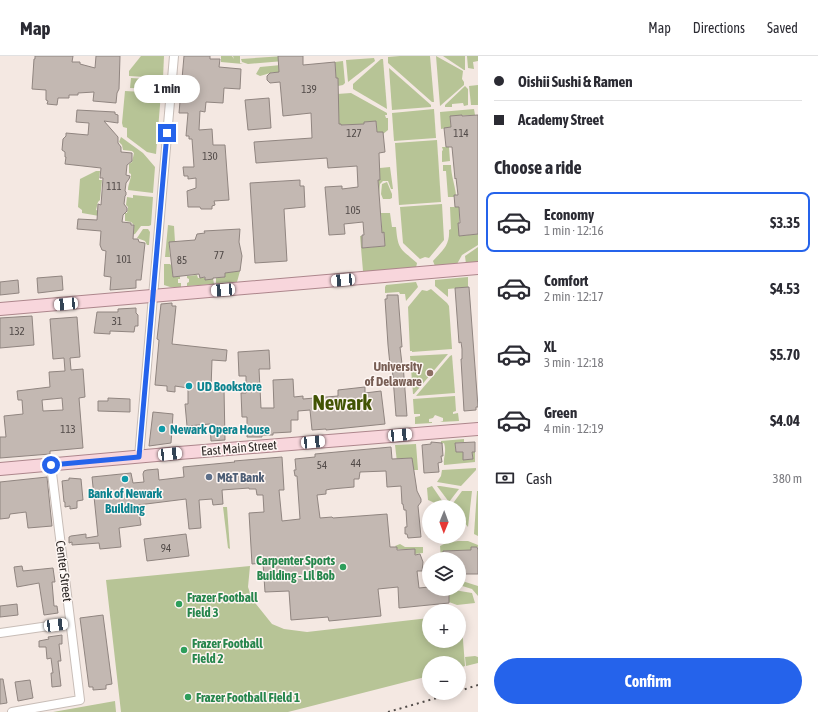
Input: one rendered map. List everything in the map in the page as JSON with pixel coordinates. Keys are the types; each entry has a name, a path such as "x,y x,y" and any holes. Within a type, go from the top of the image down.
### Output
{"main road":[{"path":"0,309 478,268"},
{"name":"East Main Street","path":"0,469 478,429"}],"street":[{"path":"139,457 174,56"},
{"name":"Center Street","path":"12,712 80,700 51,465"},
{"path":"0,633 70,624"}],"green space":[{"path":"141,56 164,56 163,78 129,76 129,71"},
{"path":"221,56 232,56 234,59 233,56 240,56 240,63 243,64 221,62"},
{"path":"284,56 284,61 248,64 242,62 241,59"},
{"path":"430,56 434,102 432,102 388,63 388,57"},
{"path":"436,56 463,71 462,79 464,82 464,85 440,106"},
{"path":"443,56 465,56 465,70 464,70"},
{"path":"467,56 478,56 478,61 473,62 474,69 468,68"},
{"path":"374,58 375,61 348,82 346,60"},
{"path":"381,59 383,59 387,109 353,89 353,84"},
{"path":"343,61 345,83 338,86 335,62"},
{"path":"281,65 280,76 277,76 274,72 260,76 256,74 260,67"},
{"path":"389,68 431,105 431,107 392,110"},
{"path":"131,78 160,80 162,82 161,89 130,88"},
{"path":"478,85 478,105 471,105 469,86"},
{"path":"465,86 468,89 468,105 464,106 463,103 452,104 452,107 445,107 445,105"},
{"path":"125,91 161,93 156,154 147,152 127,137 127,128 123,127 122,123"},
{"path":"351,93 387,113 387,115 385,115 386,118 388,118 388,130 383,134 383,132 377,132 376,121 364,124 339,124 337,94"},
{"path":"434,109 436,138 394,141 392,113"},
{"path":"474,109 475,115 450,116 451,127 441,129 440,112"},
{"path":"121,137 143,153 155,167 153,193 128,190 131,178 131,174 129,173 129,164 132,162 134,153 132,151 123,150 122,145 119,142"},
{"path":"437,140 441,202 399,205 395,143"},
{"path":"442,147 449,147 450,161 442,162"},
{"path":"443,165 451,165 456,195 454,197 448,197 446,171 443,171"},
{"path":"390,167 393,189 391,189 388,181 383,181 380,184 379,195 378,180 380,179 380,168"},
{"path":"96,171 100,171 99,180 102,180 100,200 96,210 99,211 99,216 82,213 82,210 78,207 80,179"},
{"path":"387,182 392,198 383,199 381,194 382,184"},
{"path":"133,195 153,197 151,225 141,226 135,234 131,235 131,233 134,233 134,225 131,222 125,221 125,213 127,213 128,207 126,205 127,197 133,198"},
{"path":"442,204 444,240 429,258 425,257 420,259 403,243 400,207"},
{"path":"450,207 459,207 459,236 478,234 478,245 462,255 457,264 435,266 433,261 447,244 449,230 451,229"},
{"path":"381,213 390,213 392,227 396,227 399,245 403,251 417,263 416,268 367,272 363,271 360,236 362,236 363,248 385,246 384,233 382,233"},
{"path":"168,225 174,226 175,242 169,243 170,257 165,257"},
{"path":"143,229 148,229 150,232 149,245 147,245 145,241 137,238"},
{"path":"478,247 478,263 466,264 465,256"},
{"path":"164,264 170,264 172,266 173,277 180,276 178,283 181,283 181,288 164,285"},
{"path":"240,271 237,282 216,283 216,278 225,277 225,273"},
{"path":"197,275 198,278 213,278 214,284 187,286 189,279 187,276"},
{"path":"468,277 468,287 448,289 448,297 435,286 435,280"},
{"path":"416,282 418,287 406,301 405,294 400,294 399,292 385,293 386,285"},
{"path":"431,289 449,306 452,349 412,352 410,351 408,307 422,290 427,291"},
{"path":"448,354 414,394 413,394 410,356"},
{"path":"452,355 455,393 416,396 450,356"},
{"path":"455,396 456,411 453,412 453,414 458,413 459,421 440,422 443,421 443,418 435,415 433,418 429,419 429,422 432,423 415,424 415,417 420,416 420,414 414,414 413,399"},
{"path":"464,439 464,442 455,443 456,452 463,452 463,460 473,459 472,452 475,452 475,462 444,465 445,446 444,443 441,444 441,441"},
{"path":"416,444 418,470 413,470 412,458 402,458 402,462 397,462 395,445"},
{"path":"476,468 476,470 461,486 437,482 441,476 442,470"},
{"path":"432,486 442,500 428,500 427,488"},
{"path":"437,486 459,489 451,500 448,500"},
{"path":"462,491 472,491 468,527 466,525 466,500 455,500"},
{"path":"478,491 478,536 474,534"},
{"path":"223,507 227,507 230,549 228,548"},
{"path":"466,541 468,541 478,545 478,547 472,547 472,550 440,552 440,546 444,544 466,544"},
{"path":"400,544 405,547 423,547 423,552 415,554 415,549 397,549 395,546"},
{"path":"250,566 248,587 252,599 272,624 284,629 307,632 422,619 422,648 464,648 464,656 422,656 422,678 288,712 121,712 106,580"},
{"path":"466,582 478,586 478,596 472,589 466,587"},
{"path":"466,592 472,593 475,603 454,604 449,602 449,596 466,596"},
{"path":"466,657 478,657 478,663 466,666"},
{"path":"115,701 116,712 53,712"}],"building":[{"path":"35,56 73,56 72,62 80,62 80,64 95,68 96,56 120,56 119,89 116,103 93,101 94,92 69,95 69,98 58,98 57,105 47,104 48,101 46,100 46,90 32,89"},
{"path":"184,56 210,56 210,59 220,59 219,67 241,69 240,89 224,88 223,103 206,102 205,112 200,111 199,130 212,129 213,145 225,145 229,200 214,201 215,205 212,206 212,209 188,207 187,191 196,188 196,178 188,179 188,176 184,176 183,167 194,167 192,139 189,139 189,136 186,136 188,113 179,113"},
{"path":"278,56 303,56 303,65 335,62 336,78 338,78 339,124 364,124 364,122 376,121 377,132 383,132 385,152 379,153 380,180 378,180 382,233 384,232 385,246 362,248 362,235 364,235 363,222 344,224 345,234 329,235 325,187 342,186 342,189 358,187 357,166 328,168 327,158 256,163 254,142 312,138 311,113 283,116 280,82 270,83 267,80 267,76 270,73 279,72"},
{"path":"269,98 271,128 248,130 245,100"},
{"path":"77,110 115,112 115,114 118,115 118,123 104,121 118,137 121,152 132,153 132,161 127,165 126,175 130,176 126,183 125,191 126,195 124,204 127,211 123,215 122,222 131,223 131,225 134,225 133,239 138,239 139,242 145,243 141,280 136,280 136,288 110,290 111,277 104,276 106,251 102,250 100,245 101,231 77,229 78,219 97,220 98,204 101,205 103,178 100,178 101,168 65,164 65,152 62,150 63,139 66,136 66,133 88,135 89,123 76,122"},
{"path":"478,115 478,234 459,236 459,207 455,207 454,195 458,195 452,147 446,147 444,128 451,127 450,116"},
{"path":"300,180 300,186 304,186 305,207 284,209 287,261 255,263 250,183"},
{"path":"240,229 239,242 242,256 240,271 225,273 225,277 205,280 205,277 200,278 199,274 173,277 169,242 195,240 197,234 205,233 204,231"},
{"path":"62,276 63,290 38,293 37,278"},
{"path":"18,280 19,293 0,295 0,282"},
{"path":"469,287 478,407 476,407 476,410 464,411 461,359 462,349 461,342 459,343 455,288"},
{"path":"387,295 398,295 402,347 400,347 403,364 407,416 396,416 392,365 390,365 388,345 385,299 387,299"},
{"name":"UD Bookstore","path":"172,303 172,306 176,306 172,344 227,350 226,361 212,360 211,389 224,389 225,440 211,441 210,424 187,426 185,404 188,404 188,388 175,386 175,392 167,391 167,386 155,385 159,340 157,339 161,304"},
{"path":"136,308 136,313 138,315 138,326 135,326 134,332 110,331 110,334 94,333 97,312 118,312 118,309"},
{"path":"32,316 34,345 0,348 0,318"},
{"path":"77,317 80,357 70,358 71,370 83,369 85,397 79,398 83,448 50,451 50,454 0,458 0,437 6,437 4,416 23,414 22,400 18,400 17,391 50,387 49,372 65,371 64,358 53,359 50,319","holes":["62,398 63,410 43,411 42,400"]},
{"path":"269,350 270,369 259,369 261,408 274,408 273,380 293,379 294,397 303,396 303,399 338,396 338,390 365,387 365,393 381,391 385,424 312,430 310,410 298,411 298,420 291,420 291,432 273,433 273,435 262,435 262,437 247,437 247,417 242,417 241,393 246,393 246,376 239,376 238,352"},
{"path":"108,398 130,399 130,412 98,411 98,401 108,401"},
{"name":"Newark Opera House","path":"153,412 173,414 171,443 149,446"},
{"path":"431,442 442,443 442,462 438,463 439,472 424,473 422,445 431,444"},
{"path":"475,442 475,452 472,452 473,459 463,460 463,452 456,452 455,443"},
{"path":"391,447 392,459 412,458 417,491 421,499 418,506 421,537 408,538 407,534 405,534 405,527 407,527 406,510 404,510 402,504 401,486 387,487 386,471 360,472 359,479 354,479 354,487 326,490 326,494 317,495 320,518 387,514 390,547 397,547 397,550 415,549 415,555 420,554 422,559 422,571 417,571 419,588 422,588 422,596 449,596 449,603 422,604 422,606 399,608 398,587 378,589 381,616 329,621 328,617 291,620 289,591 265,592 263,563 252,564 249,513 264,512 263,495 257,495 256,489 249,488 222,490 223,504 213,505 212,499 199,500 201,528 189,529 186,499 138,505 141,525 119,528 121,547 100,549 99,543 72,545 72,542 69,543 69,537 71,536 86,534 86,538 98,536 92,477 131,473 133,483 144,482 143,474 144,471 147,470 158,469 159,480 184,477 183,467 282,457 284,490 279,490 282,521 300,519 297,476 295,476 294,470 296,470 295,459 315,457 315,454"},
{"path":"47,477 52,526 28,528 26,512 10,514 9,518 0,519 0,482"},
{"path":"69,478 81,479 83,500 77,501 77,508 70,509 70,506 65,507 62,481 69,480"},
{"path":"186,534 189,556 147,561 144,539"},
{"path":"471,547 477,547 478,550 478,574 466,574 466,552 443,552 443,551 471,550"},
{"path":"22,566 23,571 53,568 55,582 52,582 54,606 57,606 58,613 44,615 39,583 17,587 14,567"},
{"path":"17,604 18,615 0,617 0,606"},
{"path":"103,615 112,684 106,685 106,689 93,690 93,687 89,687 80,618"},
{"path":"62,635 62,644 59,644 61,661 58,661 61,686 52,687 51,673 53,673 51,658 47,659 46,647 39,647 39,641 49,639 48,637"},
{"path":"0,679 3,679 7,703 0,704"},
{"path":"30,680 33,698 18,701 15,682"}],"railway":[{"path":"466,689 478,685"},
{"path":"388,712 430,700"}],"place":[{"name":"University of Delaware","path":"430,373"},
{"name":"UD Bookstore","path":"189,386"},
{"name":"Newark Opera House","path":"162,429"},
{"name":"M&T Bank","path":"209,477"},
{"name":"Bank of Newark Building","path":"125,479"},
{"name":"Carpenter Sports Building - Lil Bob","path":"343,567"},
{"name":"Frazer Football Field 3","path":"179,604"},
{"name":"Frazer Football Field 2","path":"184,650"},
{"name":"Frazer Football Field 1","path":"188,697"}],"district":[{"name":"Newark","path":"342,402"}],"route":[{"path":"51,465 139,457 167,133"}]}
